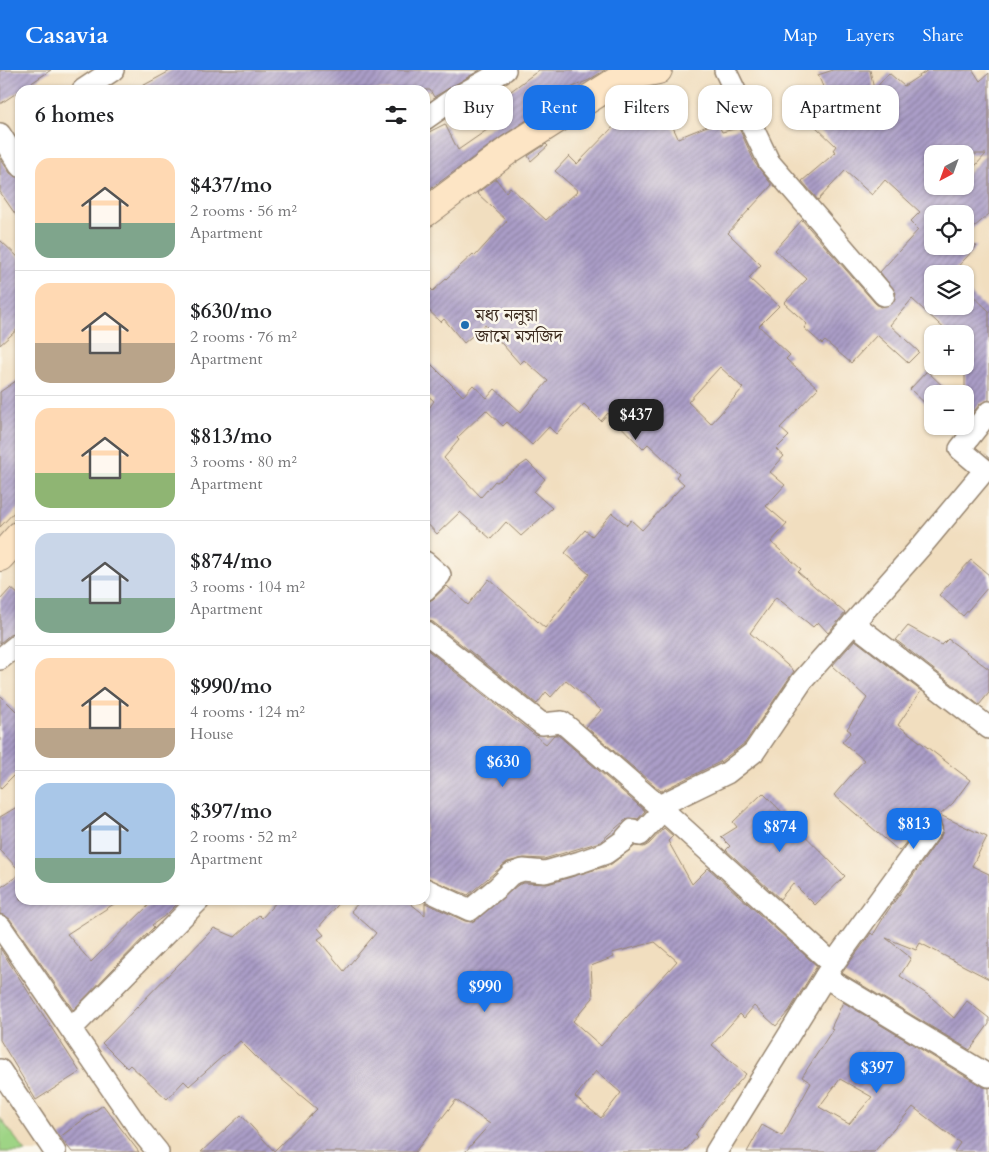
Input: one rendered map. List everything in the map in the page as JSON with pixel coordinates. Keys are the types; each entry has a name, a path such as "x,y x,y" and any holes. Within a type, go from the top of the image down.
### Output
{"main road":[{"path":"430,209 510,149 623,77 658,70"},
{"path":"0,557 15,540"}],"street":[{"path":"90,85 113,70"},
{"path":"430,115 452,100 506,70"},
{"path":"725,70 769,162 884,295"},
{"path":"8,136 15,154"},
{"path":"430,891 470,910 511,874 523,870 545,872 606,852 623,841 632,830 640,836 661,808 727,773 754,752 802,681 985,470 960,449 989,412"},
{"path":"430,566 440,575 430,585"},
{"path":"853,623 989,728"},
{"path":"430,636 542,724 562,722 661,808 829,970 989,1076"},
{"path":"0,659 15,647"},
{"path":"716,1152 829,970 931,829"},
{"path":"71,1029 194,905"},
{"path":"0,926 140,1130 158,1152"},
{"path":"0,1070 55,1152"}],"green space":[{"path":"0,1118 26,1152 0,1152"}],"building":[{"path":"0,70 51,70 28,85 15,85 15,94 0,104"},
{"path":"172,70 480,70 454,85 445,85 445,91 434,97 430,90 430,85 144,85"},
{"path":"539,70 605,70 577,85 523,85 523,123 513,129 513,90"},
{"path":"833,70 870,70 873,85 822,85 818,75"},
{"path":"928,70 973,70 980,81 989,73 989,214 974,227 974,205 924,205 924,255 969,255 959,265 924,265 924,310 912,299 890,325 919,352 908,363 877,335 851,363 825,341 822,344 804,328 807,324 784,303 807,279 775,250 802,220 880,307 892,304 896,293 880,272 918,230 910,222 920,212 885,180 872,195 845,171 818,200 802,181 836,152 833,150 836,146 819,130 899,130 899,85 878,85 889,73 904,86"},
{"path":"445,124 445,130 448,130 458,150 487,130 512,130 430,189 430,132"},
{"path":"610,130 674,130 678,138 698,130 721,130 722,132 740,130 755,163 772,185 728,233 761,265 749,278 779,306 759,326 790,355 786,359 818,388 780,428 789,436 776,449 784,456 770,472 785,485 766,506 787,524 771,542 801,569 798,572 845,613 828,633 818,622 813,627 776,597 750,633 794,671 745,743 720,762 661,791 586,727 601,710 566,680 551,697 546,692 537,704 430,621 430,600 447,586 468,605 489,579 545,628 589,574 565,553 585,530 592,536 612,513 627,525 631,520 642,530 684,484 676,477 679,473 648,444 643,449 608,413 601,421 584,404 556,434 549,427 532,445 507,422 503,426 486,410 457,438 459,440 444,458 481,497 495,481 497,482 527,461 545,479 534,492 552,508 521,536 506,522 491,539 460,512 437,534 430,526 430,407 434,401 430,397 430,363 463,396 473,385 487,398 495,389 521,412 548,381 524,360 520,364 485,325 464,343 444,319 441,322 430,312 430,288 433,291 473,254 475,256 507,221 477,193 496,179 506,192 510,187 546,220 578,191 555,171 569,156 577,164","holes":["720,367 743,388 711,424 688,402"]},
{"path":"546,144 548,146 531,161 528,156"},
{"path":"0,158 10,173 15,176 15,214 0,192"},
{"path":"0,240 15,254 15,332 0,345"},
{"path":"974,297 989,311 989,400 980,404 974,411 974,385 965,385 965,375 974,375 974,325 940,325 929,315 974,315"},
{"path":"924,374 931,375 942,385 924,385 924,402 910,389"},
{"path":"15,382 15,511 0,527 0,392"},
{"path":"971,560 989,575 989,586 963,616 939,595"},
{"path":"11,588 15,592 15,632 0,643 0,600"},
{"path":"908,626 942,645 948,639 989,669 989,693 979,705 896,640"},
{"path":"855,640 921,691 898,725 970,780 953,803 940,815 987,837 972,866 989,874 989,979 920,943 916,950 886,938 911,958 900,976 931,997 954,1018 967,1001 989,1018 989,1024 970,1050 842,973 871,933 873,935 941,836 943,830 938,819 926,818 899,851 834,795 864,760 842,742 851,732 847,729 867,698 832,666"},
{"path":"430,652 546,744 554,735 558,735 645,811 638,819 629,818 624,821 600,842 544,859 524,858 507,862 468,895 430,879"},
{"path":"0,695 15,710 15,774 0,789"},
{"path":"763,793 845,876 815,905 793,883 780,899 726,850 730,846 721,837 737,827 733,822"},
{"path":"15,808 15,866 0,850 0,817"},
{"path":"664,828 673,836 668,841 692,884 708,868 817,966 789,1011 776,1026 754,1006 744,1018 740,1014 712,1045 746,1074 709,1116 695,1135 697,1137 684,1152 465,1152 490,1124 456,1100 415,1152 201,1152 241,1115 274,1151 317,1109 262,1063 240,1041 189,1086 184,1081 167,1099 130,1065 127,1068 102,1043 214,928 235,937 259,915 262,918 274,905 338,905 318,928 324,935 318,939 344,971 376,933 351,911 356,905 412,905 425,915 425,905 429,905 465,921 472,922 518,885 524,883 548,884 610,865 635,846 644,847","holes":["655,942 677,961 601,1046 573,1021 593,998 591,966 614,957 612,953","596,1071 621,1093 601,1118 575,1097"]},
{"path":"15,878 15,905 112,905 67,934 91,962 149,905 176,905 152,925 154,927 73,1010 10,919 0,914 0,888"},
{"path":"0,948 80,1072 36,1100 0,1040"},
{"path":"843,1002 983,1087 989,1088 989,1152 954,1152 960,1143 913,1107 874,1152 747,1152 762,1125 782,1136 811,1083 802,1077 833,1029 831,1028","holes":["840,1079 872,1097 849,1124 819,1107"]},
{"path":"103,1105 139,1152 72,1152 60,1137"}],"place":[{"name":"মধ্য নলুয়া জামে মসজিদ","path":"465,325"}]}
